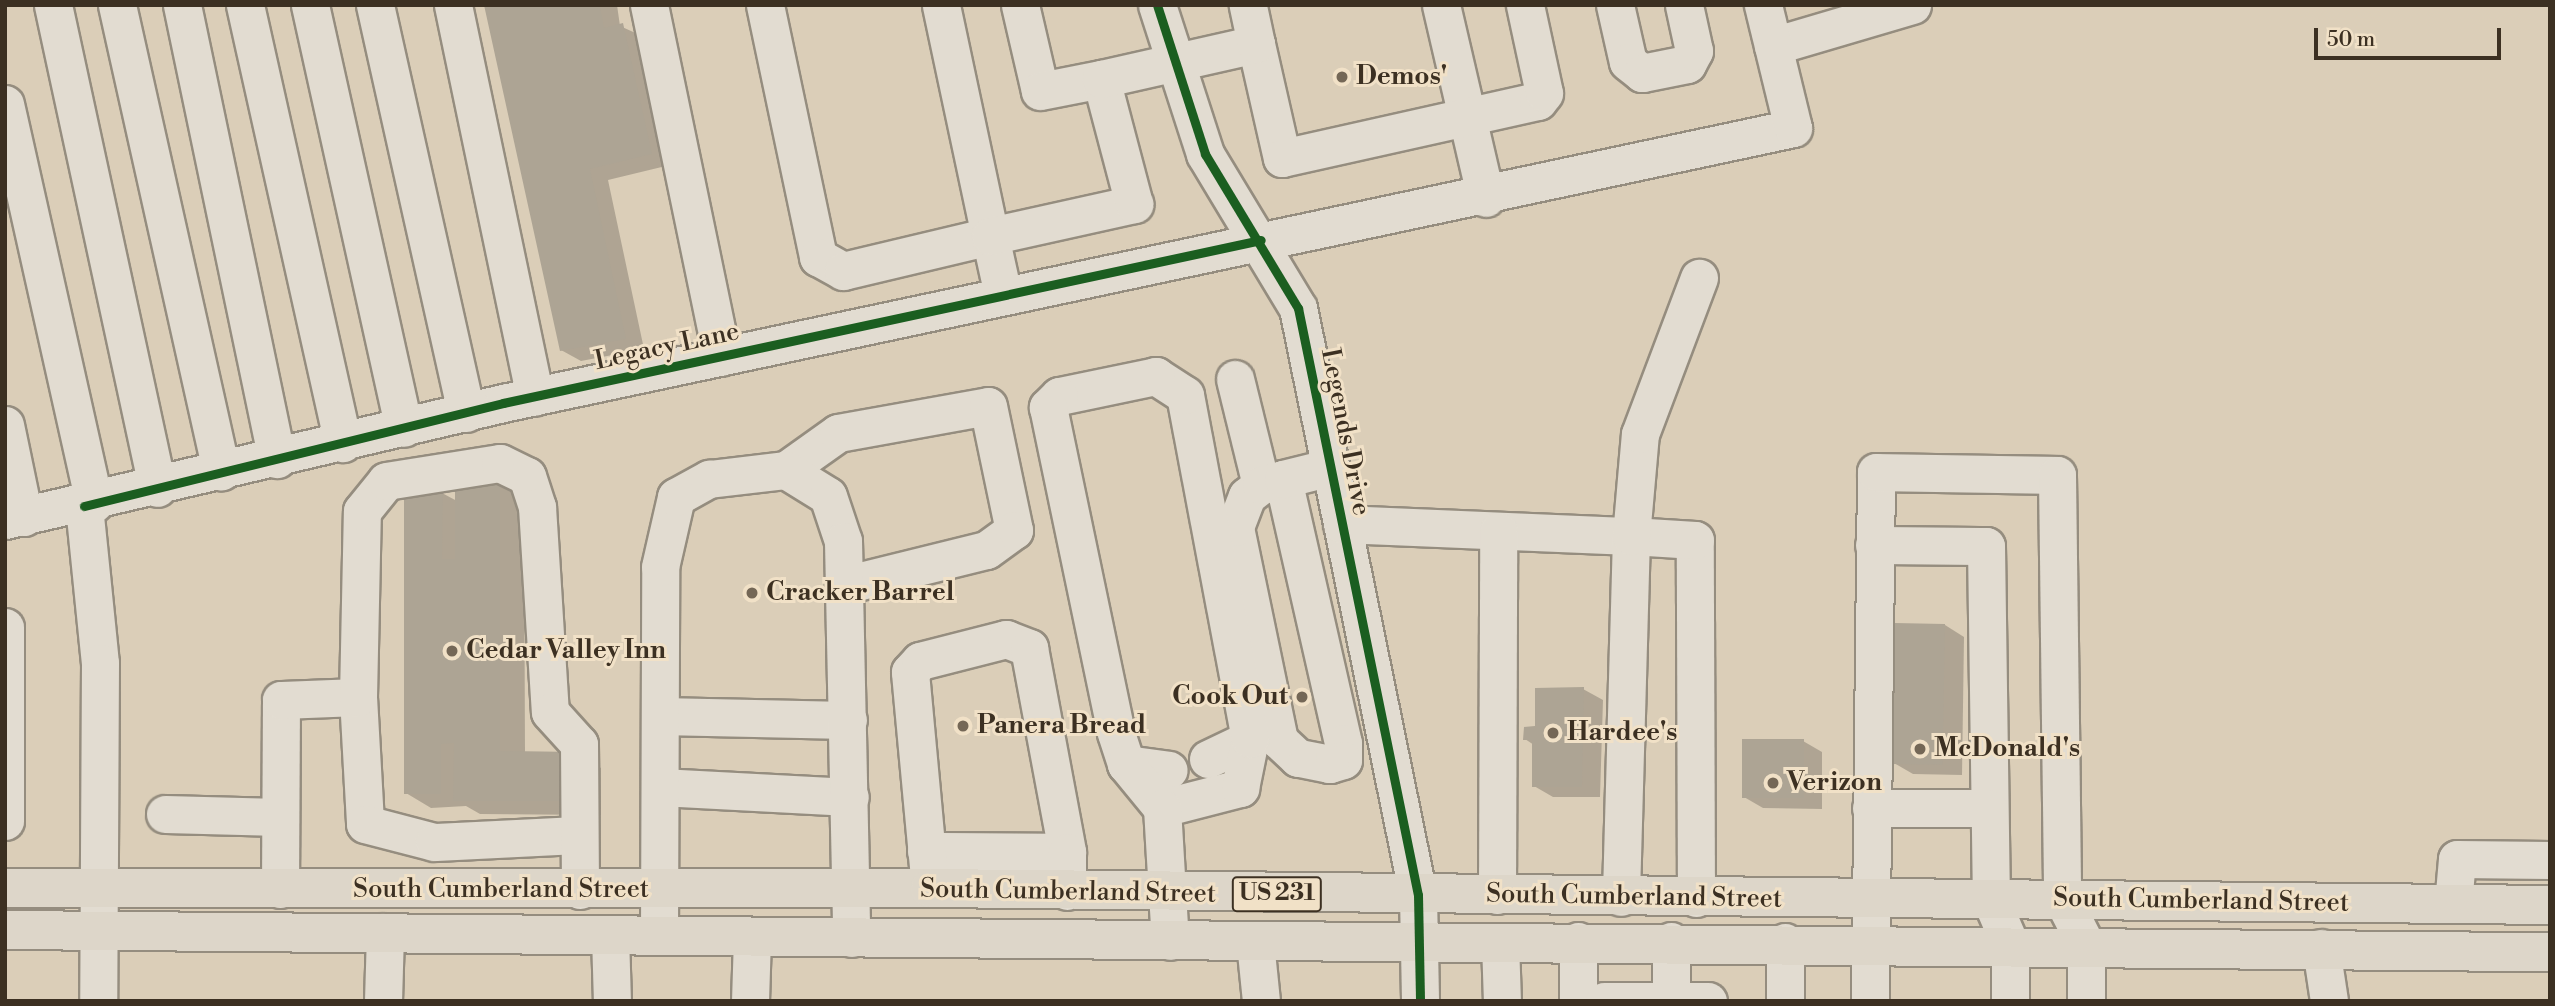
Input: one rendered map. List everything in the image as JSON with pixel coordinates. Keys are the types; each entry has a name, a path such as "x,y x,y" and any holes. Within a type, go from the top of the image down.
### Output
{"main road":[{"name":"South Cumberland Street","path":"5,888 852,892 928,870 1067,891 1168,894 1869,900 2062,898 2550,905"},
{"name":"South Cumberland Street","path":"5,930 1255,942 1671,941 2550,952"}],"street":[{"path":"54,5 157,488"},
{"path":"117,5 221,472"},
{"path":"182,5 276,458"},
{"path":"245,5 343,443"},
{"path":"310,5 404,428"},
{"path":"375,5 466,412"},
{"path":"453,5 535,397"},
{"path":"649,5 722,356"},
{"path":"765,5 818,257 843,271 1134,204 1101,79"},
{"path":"942,5 1003,295"},
{"path":"1020,5 1040,91 1256,44"},
{"name":"Legends Drive","path":"1157,5 1173,62 1205,154 1261,240 1298,308 1418,895 1420,1001"},
{"path":"1248,5 1282,158 1468,119 1538,101 1544,93 1525,5"},
{"path":"1441,5 1486,198"},
{"path":"1615,5 1628,62 1642,73 1687,64 1695,51 1684,5"},
{"path":"1763,5 1773,46 1912,5"},
{"name":"Legacy Lane","path":"15,518 89,505 466,412 1261,240 1486,198 1793,128 1773,46"},
{"path":"5,104 89,505 100,663 96,888 98,1001"},
{"path":"1621,897 1631,536 1640,434 1699,278"},
{"path":"1162,808 1240,788 1250,739 1185,395 1156,376 1059,396 1048,407 1126,764 1162,808 1170,941"},
{"path":"1235,379 1262,492 1316,625 1343,743 1343,760 1299,757 1279,740 1236,527 1262,492 1331,467"},
{"path":"659,935 660,567 676,497 709,479 786,470 838,433 988,406 1014,530 986,550 845,584"},
{"path":"5,425 15,518"},
{"path":"579,835 434,842 365,824 358,697 362,511 386,481 500,463 527,476 537,507 550,712 579,744 580,890"},
{"path":"786,470 828,496 844,541 851,938"},
{"path":"1870,1001 1869,900 1876,472 2057,475 2062,898 2086,945 2086,1001"},
{"path":"1342,524 1695,540 1696,898"},
{"path":"1497,895 1498,531"},
{"path":"1874,545 1986,546 1991,900 2010,944 2010,1001"},
{"path":"5,627 5,821"},
{"path":"1067,852 928,870 910,696 910,673 920,661 1006,639 1029,648 1067,852 1067,891"},
{"path":"280,888 281,700 358,697"},
{"path":"660,716 848,720"},
{"path":"1208,759 1250,739"},
{"path":"1126,764 1169,770"},
{"path":"660,787 850,797"},
{"path":"1871,808 1988,808"},
{"path":"164,814 280,817"},
{"path":"2453,904 2457,859 2550,860"},
{"path":"383,1001 385,932"},
{"path":"610,935 612,1001"},
{"path":"750,1001 752,937"},
{"path":"1658,1000 1671,941"},
{"path":"1255,942 1261,1001"},
{"path":"1500,942 1502,1001"},
{"path":"1577,942 1578,1001"},
{"path":"1785,942 1786,1001"},
{"path":"2321,948 2329,1001"},
{"path":"1604,1001 1708,1001"}],"building":[{"path":"484,5 600,5 604,28 623,23 652,154 590,169 626,339 560,351"},
{"name":"Cedar Valley Inn","path":"455,478 500,478 500,751 576,752 576,801 453,801 454,743 441,744 441,794 404,794 404,491 443,491 442,559 455,559"},
{"path":"1894,623 1945,624 1943,765 1892,764"},
{"name":"Hardee's","path":"1584,687 1582,787 1532,787 1532,740 1523,740 1524,727 1535,726 1535,688"},
{"name":"Verizon","path":"1742,739 1804,739 1804,798 1742,798"}],"cycle path":[{"path":"1157,5 1205,154 1298,308 1418,895 1420,1001"},
{"path":"84,506 503,403 1261,240"}],"place":[{"name":"Demos'","path":"1342,77"},
{"name":"Cracker Barrel","path":"752,593"},
{"name":"Cedar Valley Inn","path":"452,651"},
{"name":"Cook Out","path":"1302,697"},
{"name":"Panera Bread","path":"963,726"},
{"name":"Hardee's","path":"1553,733"},
{"name":"McDonald's","path":"1920,749"},
{"name":"Verizon","path":"1773,783"}]}
